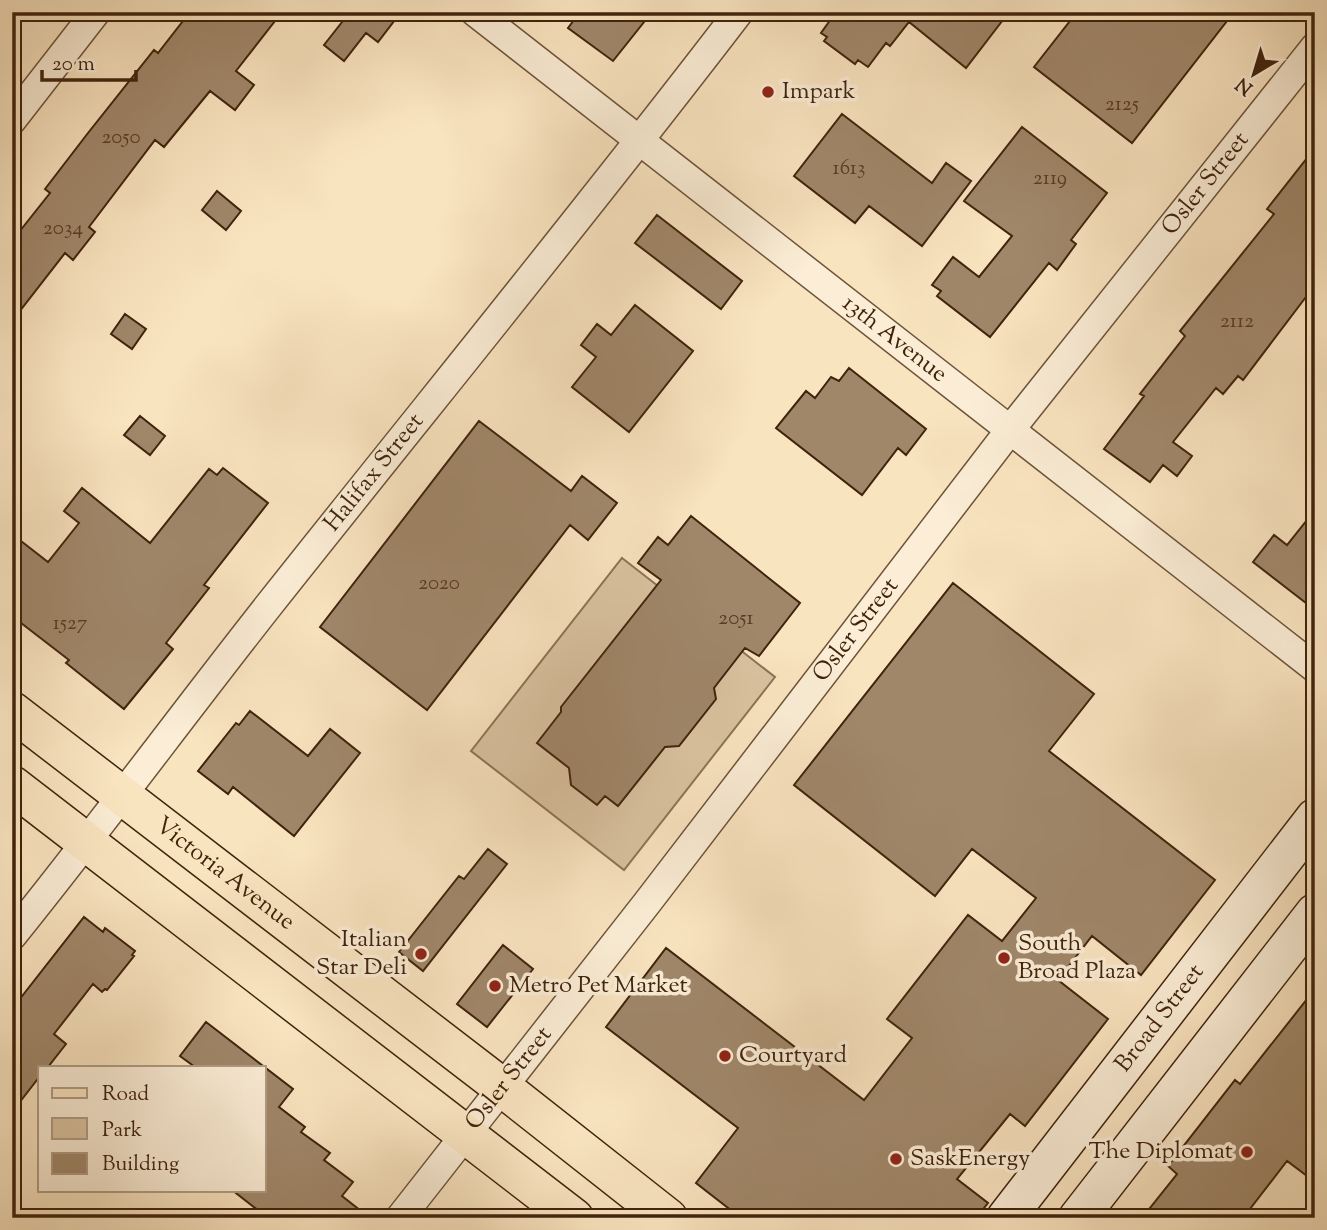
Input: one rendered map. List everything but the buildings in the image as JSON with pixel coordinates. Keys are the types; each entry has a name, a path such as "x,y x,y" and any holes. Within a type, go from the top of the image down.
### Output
{"main road":[{"name":"Victoria Avenue","path":"12,711 668,1218"},
{"path":"12,785 574,1218"},
{"name":"Broad Street","path":"1006,1218 1315,818"},
{"path":"1077,1218 1315,912"}],"street":[{"path":"12,120 96,12"},
{"name":"13th Avenue","path":"475,12 1315,668"},
{"name":"Halifax Street","path":"12,936 123,797 268,607 640,142 740,12"},
{"name":"Osler Street","path":"400,1218 1010,430 1315,47"}],"green space":[{"path":"622,558 775,677 624,870 471,751"}],"place":[{"name":"Impark","path":"768,92"},
{"name":"Italian Star Deli","path":"421,954"},
{"name":"South Broad Plaza","path":"1004,958"},
{"name":"Metro Pet Market","path":"495,986"},
{"name":"Courtyard","path":"725,1056"},
{"name":"The Diplomat","path":"1247,1152"},
{"name":"SaskEnergy","path":"896,1159"}]}
